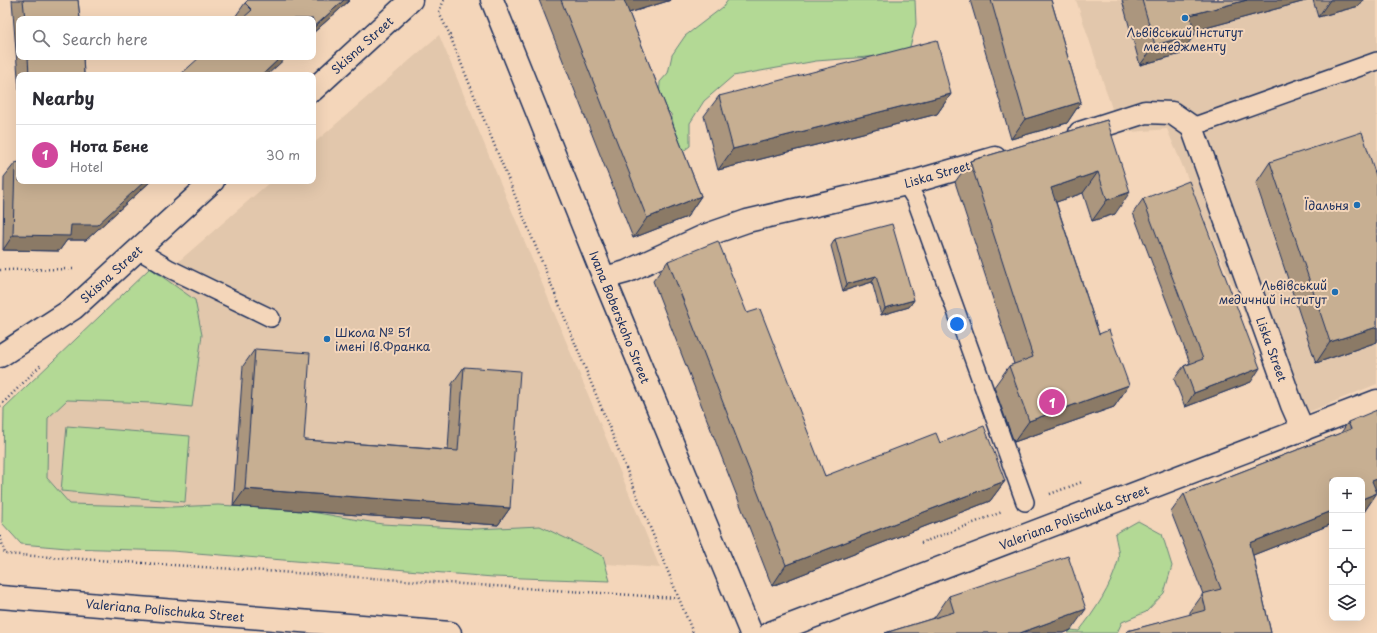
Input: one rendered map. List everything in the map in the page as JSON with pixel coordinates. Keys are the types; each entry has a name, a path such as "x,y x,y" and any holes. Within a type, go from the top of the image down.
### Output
{"street":[{"name":"Skisna Street","path":"316,87 411,0"},
{"name":"Ivana Boberskoho Street","path":"492,0 604,278 752,633"},
{"path":"1062,138 1145,112 1172,113 1192,127"},
{"name":"Liska Street","path":"1192,127 1292,405 1303,430"},
{"name":"Liska Street","path":"604,278 626,272 704,236 747,221 906,184 1012,153"},
{"name":"Skisna Street","path":"0,356 74,308 210,184"},
{"name":"Valeriana Polischuka Street","path":"770,633 1377,401"},
{"name":"Valeriana Polischuka Street","path":"0,597 450,633"}],"lane":[{"path":"1192,127 1377,60"},
{"path":"906,184 916,200 1025,502"},
{"path":"138,250 170,269 271,318"}],"path":[{"path":"444,0 439,13 448,31 677,598 693,633"},
{"path":"0,270 75,269"},
{"path":"0,536 5,554 677,598"}],"shaded area":[{"path":"1076,0 1377,0 1377,384 1289,420 1167,129 1120,133"},
{"name":"Школа № 51 імені Ів.Франка","path":"439,35 660,568 5,519 9,409 268,184 316,184 316,141"}],"green space":[{"path":"728,0 915,0 916,24 908,54 816,61 733,76 704,101 690,123 690,146 682,152 677,141 671,114 659,102 660,82 668,73 672,55 685,36 723,7"},
{"path":"150,268 195,300 202,335 192,407 153,403 67,400 48,418 47,478 70,504 172,507 218,505 300,510 382,524 476,529 540,526 603,556 610,581 493,577 172,551 67,548 21,544 2,523 4,408"},
{"path":"67,426 190,436 185,502 61,491"},
{"path":"1138,521 1162,534 1172,566 1164,593 1146,612 1122,622 1117,633 1068,633 1071,630 1079,631 1097,607 1107,589 1118,561 1115,534"}],"building":[{"path":"23,0 78,0 80,16 25,16"},
{"path":"248,0 344,0 316,25 316,16 245,16 252,10 245,3"},
{"path":"561,0 624,0 701,196 647,218"},
{"path":"991,0 1051,0 1081,102 1025,119"},
{"path":"1142,0 1247,0 1190,15 1195,34 1155,45"},
{"path":"937,40 951,94 733,149 719,96"},
{"path":"28,60 83,60 84,72 29,72"},
{"path":"197,60 278,60 265,72 183,72"},
{"path":"1107,120 1130,192 1107,200 1098,172 1051,188 1099,334 1109,330 1129,385 1029,421 1009,366 1033,357 970,161"},
{"name":"Львівський медичний інститут","path":"1362,132 1377,179 1377,327 1330,342 1270,162"},
{"path":"15,163 16,184 142,184 97,225 71,225 70,236 13,235"},
{"path":"1189,181 1260,368 1194,393 1184,366 1203,359 1143,199"},
{"path":"892,224 914,300 885,308 876,276 847,284 835,239"},
{"path":"718,241 747,313 760,309 825,476 936,433 940,443 984,426 1005,481 786,565 668,261"},
{"path":"255,349 310,353 304,440 458,451 464,367 520,371 510,508 245,489"},
{"path":"1377,410 1377,479 1372,481 1377,493 1365,498 1365,477 1329,477 1329,512 1250,543 1271,633 1128,633 1127,631 1206,610 1202,594 1221,589 1184,494 1351,429 1348,422"},
{"path":"1068,556 1086,609 1020,633 885,633 954,612 949,596"}],"place":[{"name":"Львівський інститут менеджменту","path":"1185,18"},
{"name":"Їдальня","path":"1357,205"},
{"name":"Львівський медичний інститут","path":"1335,292"},
{"name":"Школа № 51 імені Ів.Франка","path":"327,339"},
{"name":"Нота Бене","path":"1052,402"}]}
